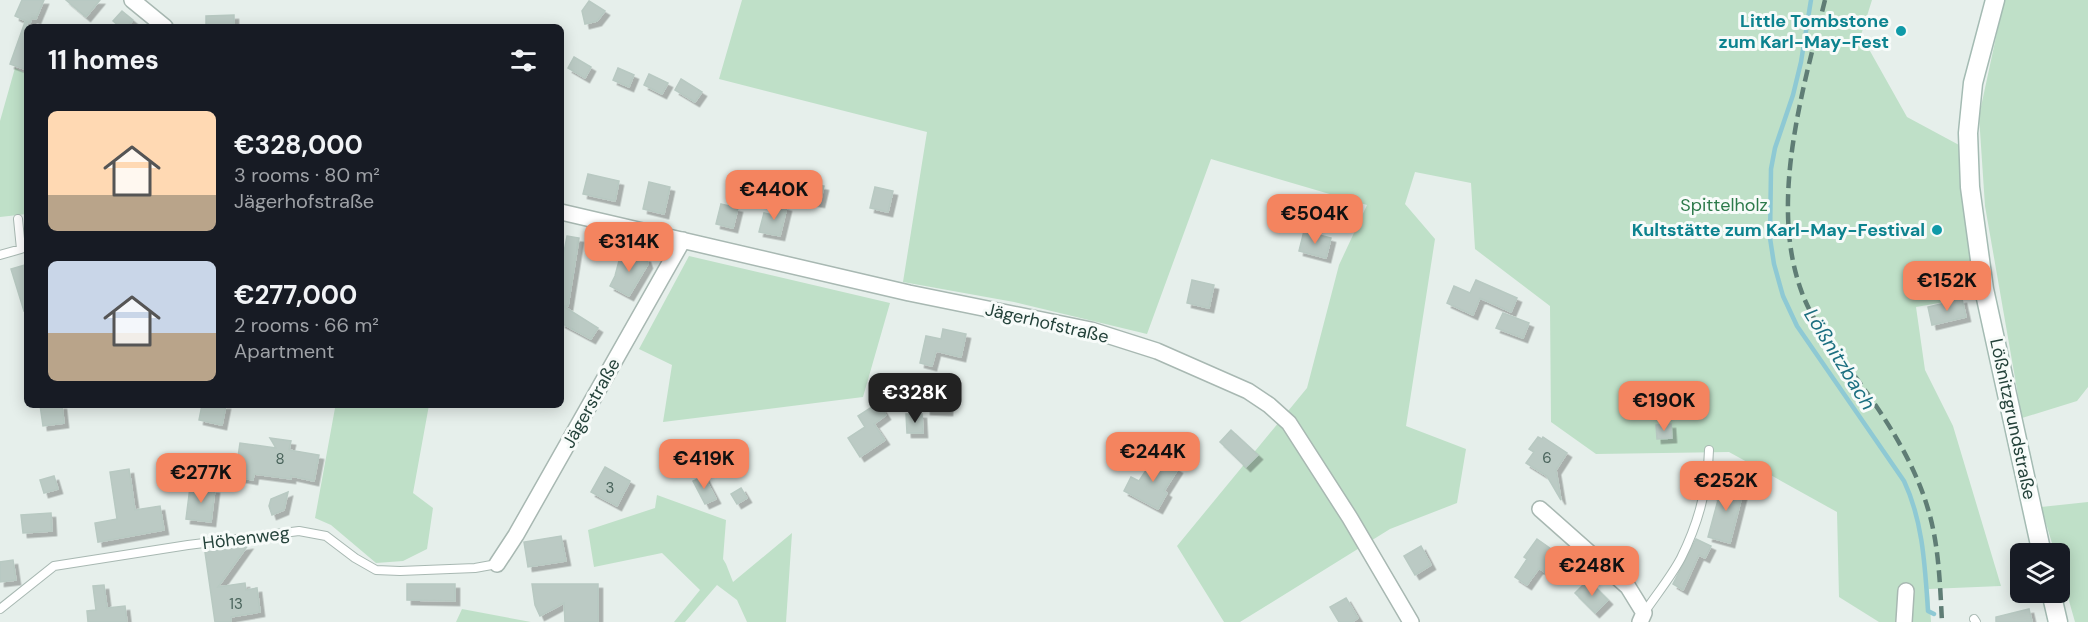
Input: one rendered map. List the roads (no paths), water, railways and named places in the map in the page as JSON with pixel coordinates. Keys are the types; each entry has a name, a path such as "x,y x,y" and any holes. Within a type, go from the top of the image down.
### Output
{"street":[{"path":"132,0 161,24"},
{"name":"Lößnitzgrundstraße","path":"1995,0 1973,83 1968,133 1970,187 1984,289 2040,543"},
{"name":"Jägerhofstraße","path":"564,213 909,293 1091,330 1156,351 1248,391 1269,405 1289,423 1350,519 1411,622"},
{"name":"Jägerstraße","path":"497,564 516,536 683,240"},
{"path":"1540,509 1628,587 1642,617"},
{"path":"1904,622 1906,591"},
{"path":"2054,603 2058,622"}],"lane":[{"path":"0,255 21,249 18,219"},
{"path":"1642,617 1681,558 1702,505 1709,476 1709,450"},
{"name":"Höhenweg","path":"0,609 54,566 298,531 326,537 376,570 475,568 497,564"}],"waterway":[{"name":"Lößnitzbach","path":"1811,0 1801,62 1793,95 1775,148 1771,169 1770,238 1774,264 1783,296 1797,326 1904,481 1919,528 1928,611 1934,614"}],"railway":[{"path":"1825,0 1807,70 1793,145 1788,220 1792,256 1801,290 1814,317 1885,420 1917,478 1935,537 1942,622"}],"place":[{"name":"Little Tombstone zum Karl-May-Fest","path":"1901,31"},
{"name":"Kultstätte zum Karl-May-Festival","path":"1937,230"}],"park label":[{"name":"Spittelholz","path":"1724,205"}]}
